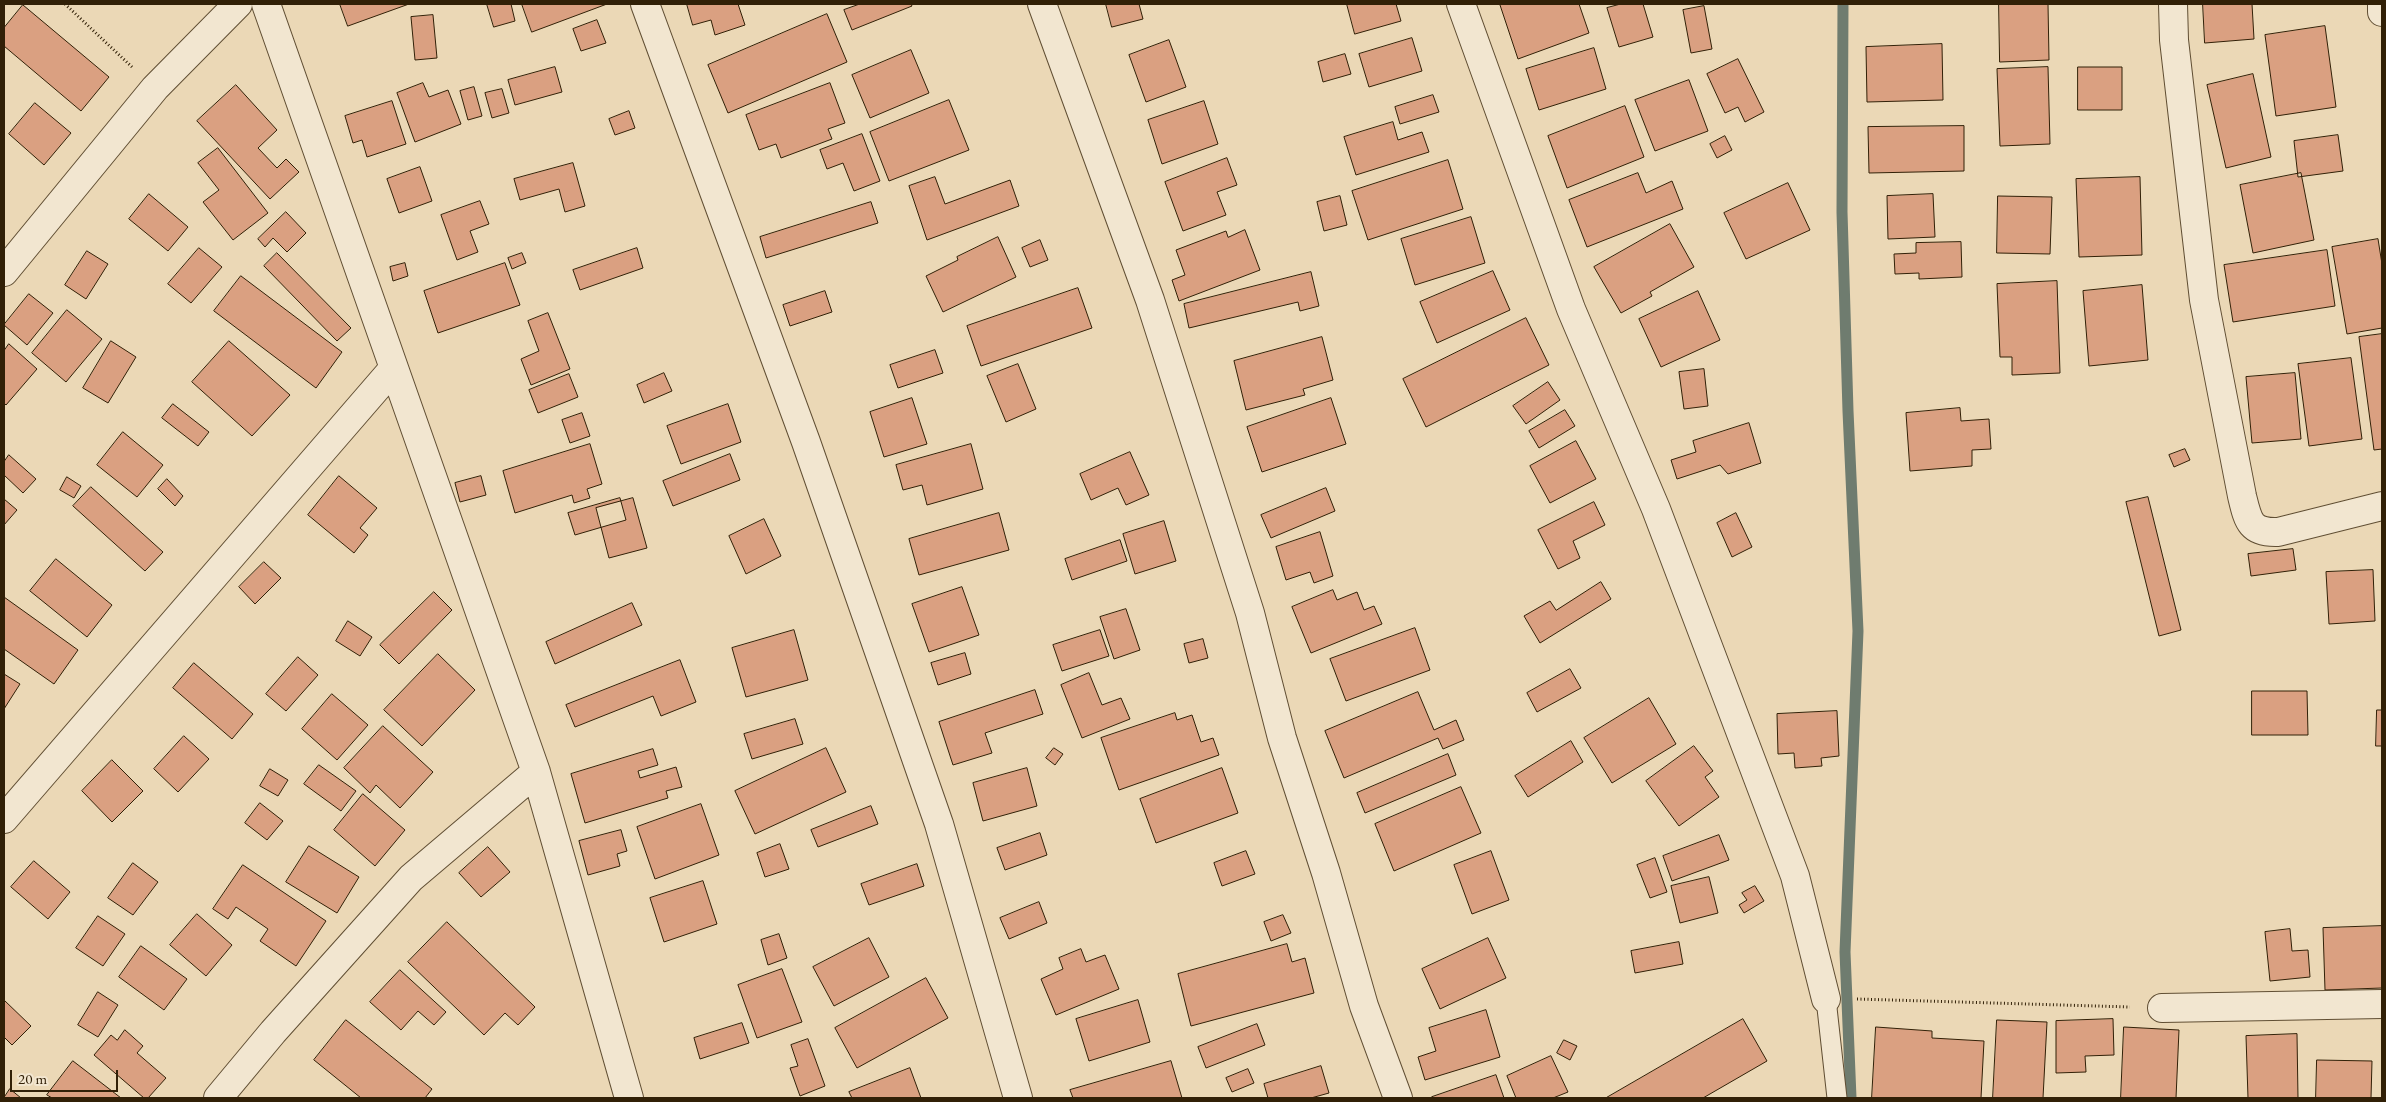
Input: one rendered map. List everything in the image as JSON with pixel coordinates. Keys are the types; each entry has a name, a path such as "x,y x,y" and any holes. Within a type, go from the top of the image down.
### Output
{"street":[{"path":"4,272 155,88 238,4"},
{"path":"266,4 536,772 629,1098"},
{"path":"645,4 806,442 939,824 1018,1098"},
{"path":"1042,4 1150,300 1250,613 1282,738 1326,873 1364,1006 1398,1098"},
{"path":"1461,4 1571,309 1656,509 1794,876 1826,999"},
{"path":"2173,4 2174,40 2204,300 2248,521 2262,532 2278,532 2382,506"},
{"path":"2382,4 2382,12"},
{"path":"4,819 393,369"},
{"path":"218,1098 273,1032 411,878 536,772"},
{"path":"2162,1008 2382,1004"}],"lane":[{"path":"1826,999 1837,1098"}],"path":[{"path":"65,4 155,88"},
{"path":"1826,999 2162,1008"}],"building":[{"path":"340,4 409,4 348,26"},
{"path":"487,4 511,4 515,21 494,27"},
{"path":"522,4 607,4 532,32"},
{"path":"687,4 738,4 745,25 715,35 711,20 693,25"},
{"path":"860,4 911,4 912,6 852,30 844,10"},
{"path":"1106,4 1139,4 1143,19 1112,27"},
{"path":"1347,4 1396,4 1401,21 1355,34"},
{"path":"1579,4 1589,33 1518,59 1500,5"},
{"path":"1621,4 1643,4 1653,37 1619,47 1607,8"},
{"path":"1999,4 2048,4 2049,60 2000,62"},
{"path":"2203,4 2252,4 2254,39 2205,43"},
{"path":"23,5 109,77 81,111 4,46 4,28"},
{"path":"1704,6 1712,49 1691,53 1683,10"},
{"path":"827,14 847,62 728,113 708,65"},
{"path":"433,15 437,58 415,60 411,17"},
{"path":"597,20 606,43 581,51 573,29"},
{"path":"2325,26 2336,107 2276,116 2265,35"},
{"path":"1412,38 1422,71 1369,87 1359,54"},
{"path":"1169,40 1186,87 1146,102 1129,55"},
{"path":"1942,44 1943,100 1867,102 1866,47"},
{"path":"1594,48 1606,89 1539,110 1526,69"},
{"path":"911,50 929,93 870,118 852,75"},
{"path":"1345,54 1351,74 1323,82 1318,62"},
{"path":"1738,59 1764,112 1745,122 1738,107 1725,113 1707,74"},
{"path":"555,67 562,92 515,105 508,80"},
{"path":"2048,67 2050,144 2000,146 1997,69"},
{"path":"2078,67 2122,67 2122,110 2078,110"},
{"path":"2253,74 2271,157 2226,168 2207,85"},
{"path":"1689,80 1708,131 1655,151 1635,100"},
{"path":"423,83 429,97 448,90 461,124 415,142 397,93"},
{"path":"830,83 845,123 828,129 832,139 781,158 776,144 759,150 746,115"},
{"path":"236,85 277,130 258,148 277,168 286,159 299,172 270,199 197,121"},
{"path":"474,87 482,116 468,120 460,91"},
{"path":"502,89 509,113 492,118 485,93"},
{"path":"1433,95 1439,112 1400,124 1395,107"},
{"path":"949,100 969,150 889,181 870,132"},
{"path":"392,101 406,144 367,157 362,140 353,143 345,116"},
{"path":"1204,101 1218,144 1162,164 1148,120"},
{"path":"35,103 71,133 44,165 9,134"},
{"path":"1625,106 1644,157 1567,188 1548,136"},
{"path":"629,111 635,128 615,135 609,119"},
{"path":"1393,122 1398,140 1422,132 1429,152 1356,175 1344,137"},
{"path":"1964,126 1964,171 1869,173 1868,127"},
{"path":"862,134 880,181 854,191 843,163 827,169 820,150"},
{"path":"2338,135 2343,171 2298,177 2294,141"},
{"path":"1725,136 1732,150 1717,158 1710,144"},
{"path":"218,148 268,213 233,240 203,202 219,190 198,163"},
{"path":"1227,158 1237,185 1217,192 1226,215 1183,231 1165,182"},
{"path":"1448,160 1463,209 1368,240 1352,191"},
{"path":"573,163 585,206 565,212 559,189 520,200 514,179"},
{"path":"420,167 432,201 399,213 387,179"},
{"path":"1638,173 1646,193 1672,181 1683,209 1587,247 1569,200"},
{"path":"2301,173 2314,240 2253,253 2240,185"},
{"path":"935,177 945,204 1010,180 1019,206 927,240 909,186"},
{"path":"2140,177 2142,255 2079,257 2076,179"},
{"path":"1788,183 1810,230 1746,259 1724,213"},
{"path":"149,194 188,227 168,251 129,219"},
{"path":"1933,194 1935,237 1888,239 1887,196"},
{"path":"1340,196 1347,225 1324,231 1317,202"},
{"path":"1998,196 2052,197 2050,254 1997,253"},
{"path":"480,201 489,224 470,231 478,252 457,260 441,215"},
{"path":"871,202 878,223 766,258 760,237"},
{"path":"286,212 306,233 287,252 273,238 265,247 258,239"},
{"path":"1471,217 1485,263 1415,285 1401,239"},
{"path":"1670,224 1694,267 1650,292 1652,296 1621,313 1594,267"},
{"path":"1245,230 1260,270 1179,301 1172,280 1185,275 1176,250 1226,231 1228,237"},
{"path":"998,237 1016,277 943,312 926,276 958,260 957,257"},
{"path":"2378,239 2382,264 2382,328 2347,334 2332,247"},
{"path":"1040,240 1048,260 1030,267 1022,248"},
{"path":"1961,242 1962,277 1919,279 1919,273 1895,274 1894,254 1916,253 1916,243"},
{"path":"199,248 222,267 191,303 168,284"},
{"path":"637,248 643,268 580,290 573,270"},
{"path":"2327,250 2335,306 2233,322 2224,265"},
{"path":"87,251 108,264 86,299 65,285"},
{"path":"277,253 351,328 337,341 264,266"},
{"path":"522,253 526,263 512,269 508,258"},
{"path":"405,263 408,276 393,281 390,267"},
{"path":"505,263 520,305 438,333 424,291"},
{"path":"1493,271 1510,310 1437,343 1420,302"},
{"path":"1311,272 1319,306 1300,311 1298,302 1189,328 1184,304"},
{"path":"241,276 342,352 316,388 214,311"},
{"path":"2057,281 2060,373 2012,375 2012,357 2000,357 1997,284"},
{"path":"2142,285 2148,360 2089,366 2083,291"},
{"path":"1078,288 1092,328 981,366 967,326"},
{"path":"825,291 832,312 790,326 783,305"},
{"path":"1698,291 1720,340 1661,367 1639,319"},
{"path":"29,294 53,313 27,345 4,325"},
{"path":"67,310 102,339 66,382 32,353"},
{"path":"548,313 570,369 531,385 521,359 539,351 528,321"},
{"path":"1526,318 1549,365 1426,427 1403,379"},
{"path":"2382,334 2382,449 2374,450 2359,337"},
{"path":"1322,337 1333,380 1303,389 1305,395 1246,410 1234,361"},
{"path":"111,341 136,357 108,403 83,388"},
{"path":"229,341 290,395 252,436 192,382"},
{"path":"9,344 37,369 6,405 4,403 4,351"},
{"path":"935,350 943,373 898,388 890,365"},
{"path":"2351,358 2362,439 2309,446 2298,364"},
{"path":"1018,364 1036,409 1006,422 987,376"},
{"path":"1704,369 1708,406 1684,409 1679,372"},
{"path":"664,373 672,391 644,403 637,385"},
{"path":"2295,373 2301,439 2252,443 2246,377"},
{"path":"569,374 578,397 538,413 529,390"},
{"path":"1548,382 1560,400 1526,424 1513,406"},
{"path":"912,398 927,444 884,457 870,412"},
{"path":"1331,398 1346,444 1262,472 1247,427"},
{"path":"173,404 209,432 198,446 162,418"},
{"path":"728,404 741,442 681,464 667,426"},
{"path":"1960,408 1961,421 1989,419 1991,449 1972,450 1972,466 1910,471 1906,413"},
{"path":"1565,410 1575,426 1539,448 1529,431"},
{"path":"582,413 590,436 570,443 562,420"},
{"path":"1749,423 1761,463 1728,474 1720,465 1677,479 1671,460 1696,452 1693,441"},
{"path":"123,432 163,465 137,497 97,465"},
{"path":"1576,441 1596,479 1550,503 1530,466"},
{"path":"590,444 602,484 587,489 590,498 574,503 572,495 515,513 503,471"},
{"path":"971,444 983,489 927,505 922,485 903,490 896,465"},
{"path":"2185,449 2190,460 2174,467 2169,455"},
{"path":"1130,452 1149,495 1126,505 1118,488 1091,500 1080,474"},
{"path":"730,454 740,480 673,506 663,481"},
{"path":"9,455 36,479 23,493 4,475 4,462"},
{"path":"339,476 377,508 360,528 368,535 354,553 308,515"},
{"path":"481,476 486,495 460,502 455,483"},
{"path":"67,477 81,486 74,498 60,490"},
{"path":"167,479 183,496 175,506 158,489"},
{"path":"91,487 163,552 145,571 73,506"},
{"path":"1326,488 1335,511 1271,538 1261,515"},
{"path":"2148,497 2181,630 2159,636 2126,502"},
{"path":"620,498 626,520 575,535 568,513"},
{"path":"633,498 647,548 609,558 596,508"},
{"path":"4,499 17,510 4,525"},
{"path":"1594,502 1605,525 1573,541 1580,558 1558,569 1538,530"},
{"path":"999,513 1009,550 919,575 909,539"},
{"path":"1736,513 1752,547 1732,557 1717,523"},
{"path":"764,519 781,556 746,574 729,536"},
{"path":"1164,521 1176,561 1135,574 1123,534"},
{"path":"1320,532 1333,576 1314,583 1310,572 1286,580 1276,547"},
{"path":"1120,540 1127,561 1072,580 1065,559"},
{"path":"2293,549 2296,570 2251,576 2248,554"},
{"path":"56,559 112,605 87,637 30,591"},
{"path":"264,562 281,578 255,604 239,587"},
{"path":"2373,570 2375,621 2329,624 2326,572"},
{"path":"1601,582 1611,599 1540,643 1524,616 1550,601 1556,610"},
{"path":"962,587 979,635 929,652 912,604"},
{"path":"1333,590 1337,600 1357,592 1364,610 1374,606 1382,624 1311,653 1292,607"},
{"path":"434,592 452,610 399,664 380,645"},
{"path":"4,597 78,650 54,684 4,649"},
{"path":"632,603 642,625 555,664 546,642"},
{"path":"1126,609 1140,650 1114,659 1100,617"},
{"path":"348,621 372,637 360,656 336,641"},
{"path":"1415,628 1430,670 1346,701 1330,659"},
{"path":"794,630 808,680 746,697 732,648"},
{"path":"1100,630 1109,656 1062,671 1053,645"},
{"path":"1203,639 1208,658 1189,663 1184,644"},
{"path":"965,653 971,674 938,685 931,663"},
{"path":"438,654 475,690 422,746 384,710"},
{"path":"298,657 318,675 286,711 266,694"},
{"path":"680,660 696,702 661,716 653,696 575,727 566,705"},
{"path":"194,663 253,714 232,739 173,688"},
{"path":"1570,669 1581,688 1537,712 1527,693"},
{"path":"1089,673 1102,705 1121,698 1130,719 1082,738 1061,685"},
{"path":"4,674 20,684 4,709"},
{"path":"1035,690 1043,714 985,733 992,753 953,765 939,722"},
{"path":"2252,691 2307,691 2308,735 2252,735"},
{"path":"1418,692 1434,730 1456,720 1464,740 1443,749 1438,738 1344,778 1325,731"},
{"path":"332,694 368,725 337,760 302,729"},
{"path":"1649,698 1676,744 1612,783 1584,738"},
{"path":"2377,710 2382,710 2382,746 2376,746"},
{"path":"1837,711 1839,756 1821,758 1822,766 1795,768 1794,753 1778,754 1777,714"},
{"path":"1175,713 1177,720 1192,715 1201,742 1213,738 1219,755 1119,790 1101,738"},
{"path":"795,719 803,744 752,759 744,734"},
{"path":"383,726 433,772 400,808 376,785 370,793 344,768"},
{"path":"184,736 209,759 178,792 154,769"},
{"path":"1571,741 1583,762 1528,797 1515,776"},
{"path":"1694,746 1713,771 1705,777 1719,797 1679,826 1646,781"},
{"path":"826,748 846,792 755,834 735,791"},
{"path":"1054,748 1063,754 1055,765 1046,758"},
{"path":"653,749 658,765 638,771 640,778 676,767 682,787 666,791 668,798 585,823 571,774"},
{"path":"1448,754 1456,775 1365,813 1357,793"},
{"path":"112,760 143,791 112,822 82,791"},
{"path":"319,765 356,791 341,811 304,784"},
{"path":"1027,768 1037,806 983,821 973,783"},
{"path":"1222,768 1238,813 1156,843 1140,799"},
{"path":"270,769 288,780 278,796 260,786"},
{"path":"1461,787 1481,833 1394,871 1375,824"},
{"path":"363,794 405,830 375,866 334,830"},
{"path":"260,803 283,821 267,840 245,823"},
{"path":"701,804 719,855 655,879 637,827"},
{"path":"871,806 878,824 818,847 811,830"},
{"path":"621,830 627,851 617,854 620,866 588,875 579,841"},
{"path":"1040,833 1047,855 1005,870 997,848"},
{"path":"1719,835 1729,860 1672,881 1663,856"},
{"path":"780,844 789,869 765,877 757,853"},
{"path":"309,846 359,877 337,913 286,882"},
{"path":"488,847 510,872 481,897 459,873"},
{"path":"1246,851 1255,874 1222,886 1214,863"},
{"path":"1491,851 1509,900 1472,914 1454,865"},
{"path":"1655,858 1667,892 1650,898 1637,865"},
{"path":"34,861 70,892 48,919 11,887"},
{"path":"133,863 158,882 133,915 108,898"},
{"path":"917,864 924,886 869,905 861,884"},
{"path":"243,865 326,921 296,966 260,941 268,929 236,907 228,919 213,909"},
{"path":"1709,877 1718,913 1680,923 1671,886"},
{"path":"703,881 717,924 664,942 650,898"},
{"path":"1755,886 1764,901 1744,913 1739,905 1747,900 1742,893"},
{"path":"1039,902 1047,923 1009,939 1000,918"},
{"path":"197,914 232,945 206,976 170,945"},
{"path":"1283,915 1291,933 1271,941 1264,922"},
{"path":"98,916 125,934 103,966 76,948"},
{"path":"447,922 535,1007 518,1025 505,1013 484,1035 408,962"},
{"path":"2382,926 2382,988 2325,990 2323,928"},
{"path":"2290,929 2292,951 2308,950 2310,977 2270,981 2265,932"},
{"path":"779,934 787,958 768,965 761,940"},
{"path":"869,938 889,977 834,1006 813,967"},
{"path":"1488,938 1506,978 1440,1009 1422,969"},
{"path":"1679,942 1683,964 1635,973 1631,951"},
{"path":"1287,944 1292,962 1305,958 1314,993 1191,1026 1178,974"},
{"path":"141,946 187,979 164,1010 119,977"},
{"path":"1081,949 1086,962 1105,955 1119,989 1056,1015 1041,979 1063,969 1059,958"},
{"path":"782,969 802,1022 757,1038 738,985"},
{"path":"400,970 446,1012 434,1025 418,1011 401,1030 370,1002"},
{"path":"926,978 948,1018 857,1068 835,1028"},
{"path":"98,992 118,1005 98,1037 78,1025"},
{"path":"4,1000 31,1026 12,1045 4,1037"},
{"path":"1138,1000 1150,1042 1089,1061 1076,1019"},
{"path":"1486,1010 1500,1057 1425,1080 1418,1057 1436,1051 1429,1028"},
{"path":"1743,1019 1767,1061 1703,1098 1606,1098"},
{"path":"2113,1019 2114,1055 2085,1056 2086,1072 2056,1073 2056,1021"},
{"path":"346,1020 432,1089 425,1098 361,1098 314,1060"},
{"path":"1997,1020 2047,1022 2043,1098 1993,1098"},
{"path":"742,1023 749,1043 700,1059 694,1038"},
{"path":"1257,1024 1265,1045 1206,1068 1198,1047"},
{"path":"1876,1027 1932,1031 1932,1038 1984,1041 1981,1098 1872,1098"},
{"path":"2124,1027 2179,1030 2176,1098 2121,1098"},
{"path":"125,1030 143,1046 137,1053 166,1078 148,1098 144,1098 94,1055 111,1035 117,1040"},
{"path":"2297,1034 2298,1098 2248,1098 2246,1036"},
{"path":"808,1039 825,1086 800,1096 790,1068 798,1066 791,1045"},
{"path":"1564,1040 1577,1046 1570,1060 1557,1053"},
{"path":"1551,1056 1568,1092 1553,1098 1516,1098 1507,1076"},
{"path":"2317,1060 2372,1061 2371,1098 2316,1098"},
{"path":"73,1061 121,1098 52,1098 47,1095"},
{"path":"1171,1061 1182,1098 1073,1098 1070,1090"},
{"path":"1321,1066 1329,1093 1311,1098 1268,1098 1264,1084"},
{"path":"910,1068 921,1098 852,1098 849,1092"},
{"path":"1248,1069 1254,1083 1232,1092 1226,1078"},
{"path":"1496,1075 1504,1098 1432,1097"},
{"path":"10,1089 21,1098 4,1098"}],"waterway":[{"path":"1843,4 1842,212 1848,411 1858,631 1845,952 1851,1098"}]}
